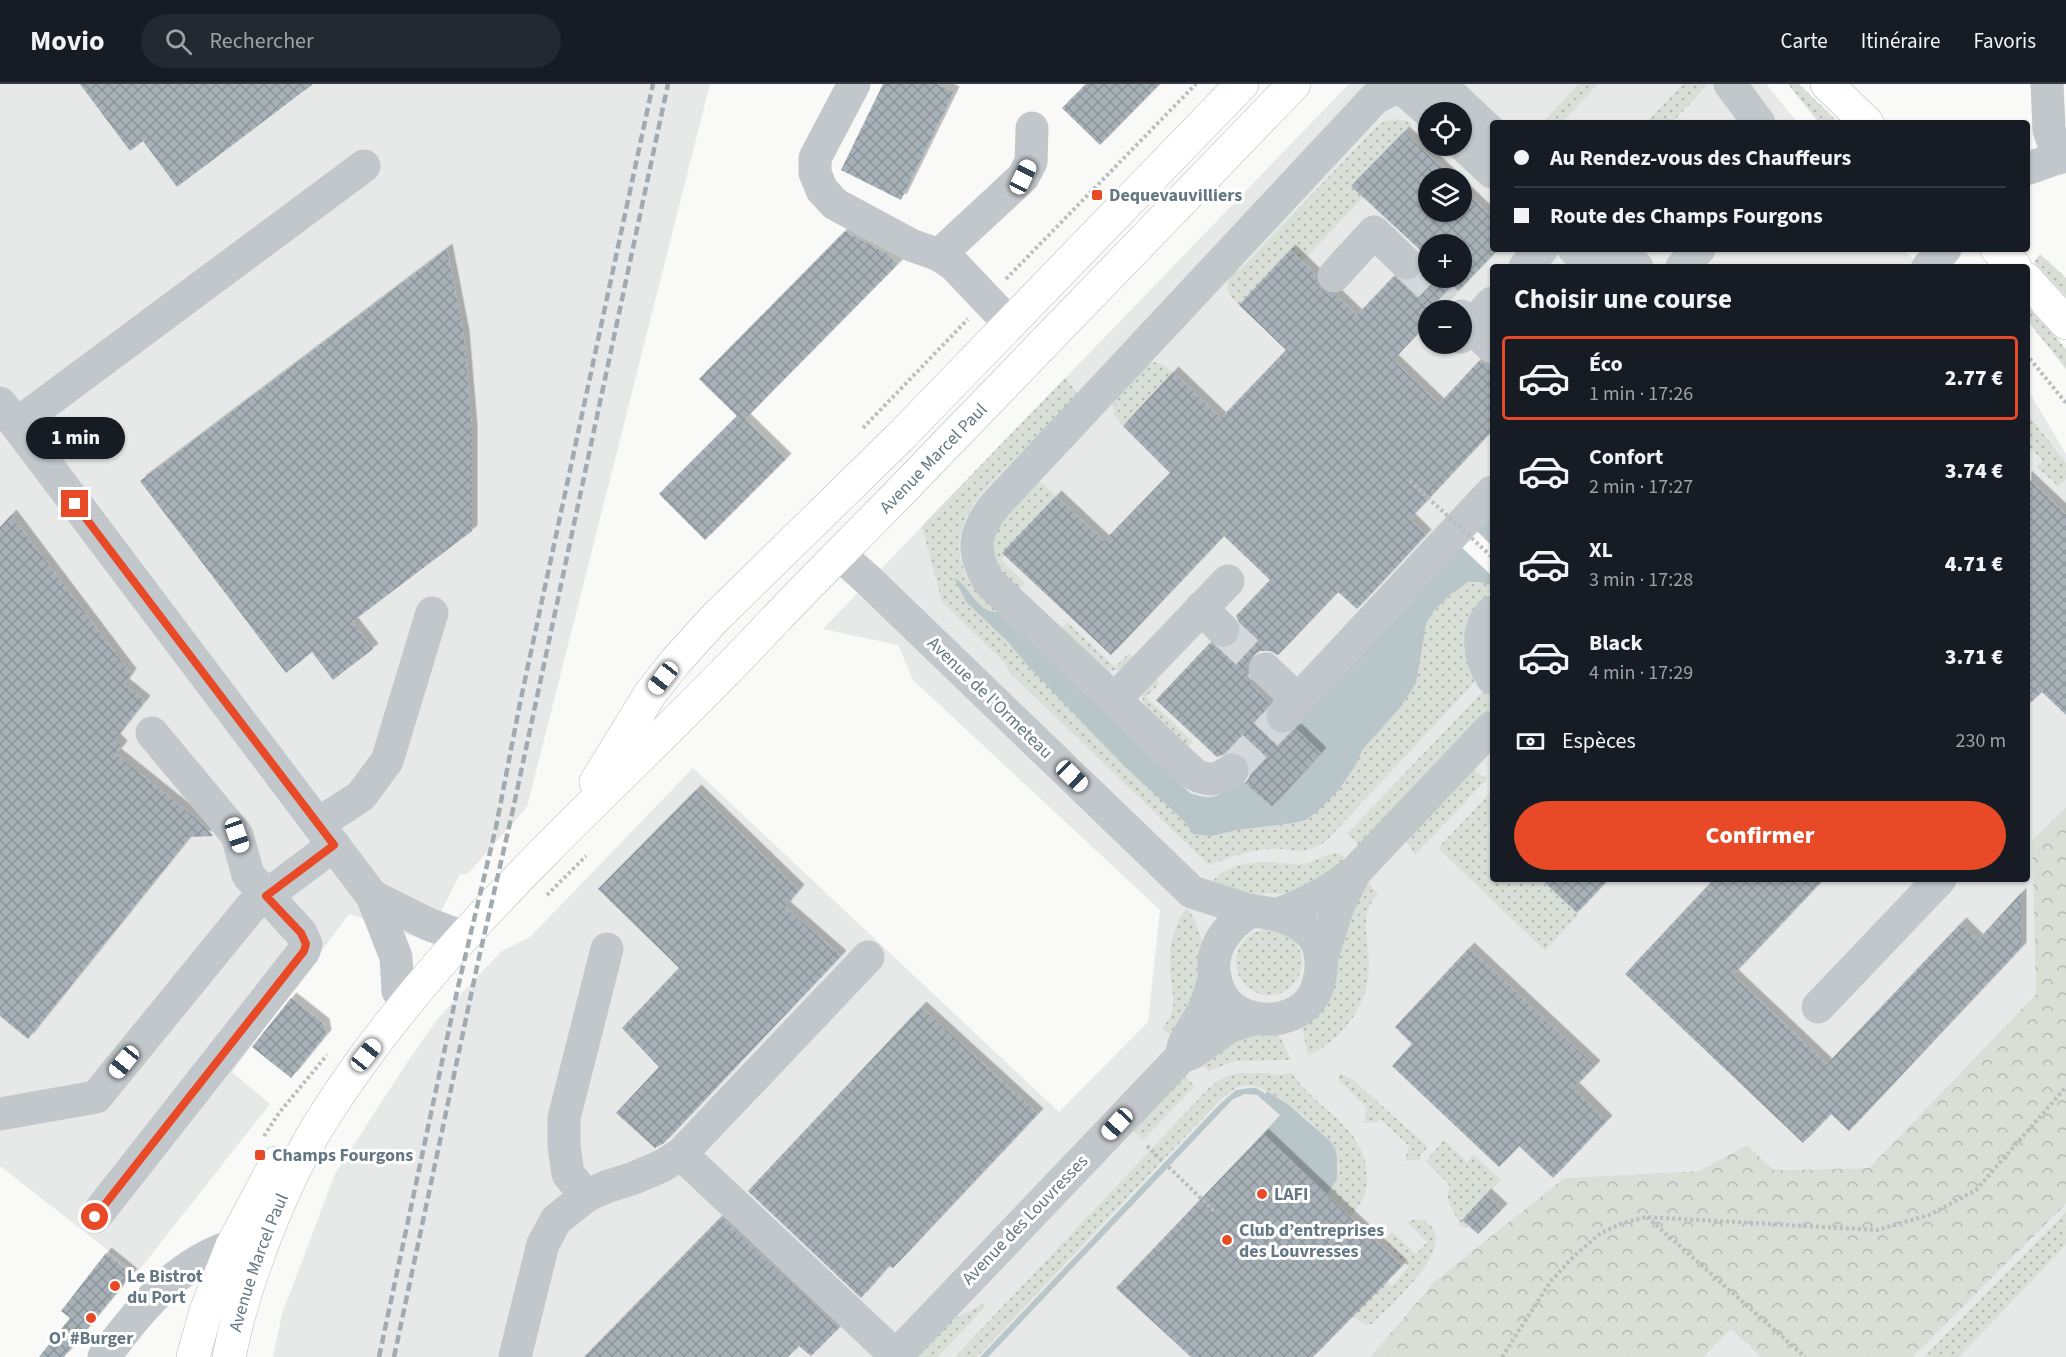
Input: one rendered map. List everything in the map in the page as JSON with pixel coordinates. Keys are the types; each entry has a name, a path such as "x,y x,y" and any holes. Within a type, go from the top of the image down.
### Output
{"main road":[{"name":"Avenue Marcel Paul","path":"580,840 650,694 676,661 754,579 899,438 1242,84"},
{"name":"Avenue Marcel Paul","path":"193,1357 206,1311 232,1246 282,1153 353,1049 398,991 580,840 840,555 1294,84"},
{"path":"1827,84 1864,120"},
{"path":"2000,252 2012,264"},
{"path":"2030,283 2066,323"},
{"path":"809,526 840,555"},
{"name":"Avenue Marcel Paul","path":"229,1357 252,1277 269,1229 290,1181 322,1119 366,1055 463,937"}],"street":[{"path":"854,84 814,158 815,173 822,190 835,204 911,245 939,255 953,264 1010,324"},
{"path":"1418,84 1425,102"},
{"path":"1232,770 1213,780 1194,774 990,582 977,554 977,539 982,524 996,504 1375,98 1418,84 1444,88 1490,131"},
{"path":"1730,84 1758,120"},
{"path":"2030,168 2062,157 2049,130 2047,84"},
{"path":"939,255 1023,177 1031,162 1032,128"},
{"path":"1472,153 1490,170"},
{"path":"363,165 8,414 372,896 396,957 398,991"},
{"path":"1334,276 1374,232 1406,263"},
{"path":"1528,264 1539,252"},
{"path":"1577,252 1590,264"},
{"path":"1621,252 1634,264"},
{"path":"1685,264 1696,252"},
{"path":"1932,264 1942,252"},
{"path":"1265,669 1290,708 1490,494"},
{"name":"Avenue de l'Ormeteau","path":"840,555 1192,892 1264,913"},
{"path":"1114,700 1212,619 1228,581"},
{"path":"0,1114 96,1097 251,907 266,896 361,796 387,761 432,613"},
{"path":"1490,615 1483,625 1480,641 1490,674"},
{"path":"95,1217 304,951 306,944 301,933 248,874 237,835 152,733"},
{"path":"1264,913 1294,919 1307,929 1317,944 1320,960 1321,975 1317,990 1308,1003 1296,1013 1281,1018 1256,1018 1241,1014 1228,1005 1219,992 1214,966 1220,939 1231,926 1264,913 1305,905 1329,891 1355,872 1486,746"},
{"path":"1320,960 1338,906 1355,872"},
{"path":"1818,1007 1937,882"},
{"name":"Avenue de l'Ormeteau","path":"1192,892 1214,966"},
{"path":"372,896 428,924 463,937"},
{"path":"586,1196 568,1174 564,1146 564,1118 607,949"},
{"path":"515,1357 543,1244 556,1220 586,1196 662,1166 681,1154 868,957"},
{"name":"Avenue des Louvresses","path":"1181,1057 1184,1044 1205,1008 1214,966"},
{"name":"Avenue des Louvresses","path":"895,1356 1181,1057 1192,1053 1228,1027 1256,1018"},
{"path":"681,1154 895,1356"},
{"path":"104,1357 144,1305 165,1285 205,1257 232,1246"}],"path":[{"path":"2030,359 2066,403"},
{"path":"1410,481 1490,555"},
{"path":"540,899 550,893 580,840"},
{"path":"1502,1357 1551,1281 1575,1255 1601,1233 1623,1223 1646,1217 1877,1230 1929,1215 1976,1190 2066,1087"},
{"path":"1147,1146 1215,1212"},
{"path":"1646,1217 1805,1357"}],"shaded area":[{"path":"0,84 710,84 527,807 468,874 460,874 426,941 349,914 232,1072 270,1104 137,1273 0,1166"},
{"path":"1349,84 1766,84 1796,120 1490,120 1490,252 1905,252 1919,264 1490,264 1490,882 2030,882 2030,393 2066,454 2066,807 2032,842 2036,994 1869,1168 1774,1170 1747,1145 1699,1171 1564,1178 1435,1281 1370,1357 273,1357 282,1314 335,1174 439,1017 502,951 530,937 693,768 1059,1112 1148,1022 1160,910 913,680 898,645 823,629"},
{"path":"1490,513 1490,584 1468,582 1434,611 1426,624 1416,683 1399,709 1363,749 1355,766 1338,791 1306,820 1212,836 1193,834 1182,819 1124,766 1008,642 967,603 954,578 979,604 992,611 1000,612 1190,793 1212,797 1223,793 1240,778 1272,807 1321,753 1291,724"},
{"path":"1256,1088 1266,1094 1267,1091 1289,1105 1330,1141 1337,1157 1337,1179 1327,1194 1263,1134 1280,1115 1257,1095 1245,1094 1233,1099 988,1357 980,1357 1219,1105 1236,1090"},
{"path":"2066,1204 2066,1357 1913,1357"},
{"path":"1731,1329 1761,1357 1704,1357"}],"green space":[{"path":"1579,84 1598,84 1565,120 1545,120"},
{"path":"1683,84 1708,84 1675,120 1649,120"},
{"path":"1788,84 1799,84 1836,120 1817,120"},
{"path":"1392,119 1407,121 1412,125 1351,186 1363,197 1302,262 1289,251 1239,305 1229,294 1227,285 1234,265 1240,270 1379,124"},
{"path":"2040,254 2066,278 2066,297 2034,262"},
{"path":"2030,308 2066,349 2066,369 2030,324"},
{"path":"1154,362 1173,372 1123,426 1114,415 1113,399 1147,363"},
{"path":"1065,378 1082,399 1028,454 1022,451 989,485 963,525 960,556 968,579 1000,612 993,612 981,606 959,581 967,603 1008,642 1124,766 1182,819 1193,834 1212,836 1237,830 1294,823 1306,820 1316,813 1355,766 1363,749 1399,709 1415,683 1426,624 1434,611 1468,582 1490,584 1490,592 1474,610 1475,678 1473,684 1325,842 1316,847 1301,850 1273,848 1257,850 1209,865 1010,673 1005,663 942,602 922,526"},
{"path":"2030,417 2066,463 2066,479 2058,486 2037,467 2043,461 2030,448"},
{"path":"1035,483 1042,483 1056,496 1002,553 1005,555 1001,560 1025,583 1016,593 994,572 987,535"},
{"path":"1067,622 1115,667 1129,653 1135,660 1121,670 1104,671 1059,631"},
{"path":"1153,676 1160,683 1146,697 1193,742 1184,751 1144,709 1142,694"},
{"path":"1487,687 1490,692 1490,709 1360,846 1347,834"},
{"path":"1473,769 1487,779 1415,855 1406,840"},
{"path":"1490,793 1490,823 1486,828 1490,832 1490,882 1544,882 1578,915 1545,951 1438,848"},
{"path":"2066,807 2066,1204 1913,1357 1761,1357 1731,1329 1704,1357 1370,1357 1435,1281 1564,1178 1699,1171 1747,1145 1774,1170 1869,1168 2036,994 2032,841"},
{"path":"1333,853 1341,854 1347,860 1319,886 1286,894 1269,893 1246,896 1210,886 1227,870 1243,864 1272,862 1302,864"},
{"path":"1368,882 1378,894 1366,918 1369,964 1365,992 1360,1006 1343,1030 1333,1040 1308,1055 1301,1023 1331,994 1338,968 1337,936"},
{"path":"1187,909 1199,931 1204,959 1197,991 1176,1040 1162,1028 1168,1020 1173,1005 1170,975 1172,942 1179,920"},
{"path":"1262,929 1276,929 1288,934 1297,943 1302,962 1300,975 1293,986 1276,995 1262,995 1250,990 1241,981 1236,969 1236,955 1241,943 1250,934"},
{"path":"1277,1030 1291,1060 1235,1061 1209,1071 1197,1060 1216,1042"},
{"path":"1238,1073 1277,1075 1292,1073 1302,1086 1349,1131 1364,1158 1367,1175 1364,1196 1351,1217 1327,1194 1335,1180 1338,1166 1336,1155 1323,1135 1298,1112 1270,1093 1247,1085 1239,1087 1219,1101 977,1357 955,1357 1211,1086 1225,1077"},
{"path":"1341,1074 1352,1079 1428,1147 1420,1155 1421,1159 1405,1161 1409,1146 1380,1119 1377,1122 1364,1123 1367,1108 1339,1080 1338,1076"},
{"path":"1183,1075 1195,1086 1143,1140 1131,1129"},
{"path":"1444,1140 1467,1162 1474,1155 1501,1180 1462,1219 1468,1225 1466,1228 1460,1226 1449,1201 1450,1186 1426,1161"},
{"path":"2066,1212 2066,1245 1959,1357 1924,1357"},
{"path":"1415,1219 1426,1222 1434,1230 1436,1240 1433,1253 1415,1280 1373,1323 1363,1323 1353,1316 1387,1281 1392,1286 1408,1267 1385,1241 1392,1232 1416,1254 1427,1242 1407,1222"},
{"path":"983,1304 986,1306 938,1357 915,1357 948,1322"}],"pier":[{"path":"1473,527 1490,544 1490,574 1457,543"}],"building":[{"path":"80,84 313,84 177,187 143,141 130,151"},
{"path":"883,84 938,84 954,92 901,200 841,170"},
{"path":"1086,84 1160,84 1100,145 1062,108"},
{"path":"1404,132 1418,145 1418,156 1430,156 1442,168 1418,168 1418,222 1472,222 1472,198 1490,215 1490,252 1492,256 1472,277 1472,234 1418,234 1418,248 1351,186"},
{"path":"845,231 886,253 898,264 745,419 786,459 705,540 659,494 737,416 699,379"},
{"path":"447,249 464,336 472,430 472,531 352,622 373,649 333,680 312,652 286,673 140,481"},
{"path":"1290,250 1316,275 1316,282 1321,289 1329,294 1335,294 1357,315 1393,277 1401,281 1411,281 1418,277 1418,288 1461,288 1450,300 1418,300 1418,334 1393,360 1439,404 1479,361 1490,365 1490,433 1410,519 1426,535 1357,609 1338,592 1278,655 1270,651 1260,651 1251,657 1247,664 1247,674 1252,682 1250,684 1270,703 1265,712 1265,721 1270,729 1279,734 1289,734 1296,729 1321,753 1272,807 1245,783 1251,770 1247,759 1240,753 1232,751 1217,757 1156,700 1210,643 1219,648 1227,648 1237,643 1241,635 1241,626 1236,616 1270,580 1224,536 1111,655 1002,553 1056,496 1104,541 1170,473 1123,426 1173,372 1221,418 1286,350 1239,305"},
{"path":"2030,480 2066,514 2066,715 2042,692 2030,703"},
{"path":"11,515 131,674 124,684 145,701 115,739 122,746 116,754 204,825 213,836 190,837 28,1039 0,1016 0,527"},
{"path":"696,790 799,890 785,907 841,956 664,1143 655,1148 616,1113 659,1067 622,1028 679,968 598,889"},
{"path":"1544,882 1606,882 1577,913"},
{"path":"1711,882 1821,882 1733,975 1827,1064 1961,923 1978,940 2021,893 2021,948 1849,1131 1831,1114 1803,1143 1625,974"},
{"path":"1469,948 1595,1066 1574,1088 1607,1121 1553,1178 1519,1146 1499,1167 1392,1066 1412,1044 1395,1027"},
{"path":"291,998 324,1024 326,1035 291,1078 252,1047"},
{"path":"921,1007 1038,1114 893,1268 889,1266 861,1298 748,1191"},
{"path":"1263,1134 1402,1266 1313,1357 1191,1357 1116,1288"},
{"path":"1486,1194 1502,1209 1478,1234 1462,1220"},
{"path":"721,1217 839,1328 811,1356 799,1346 788,1357 584,1357"},
{"path":"106,1253 132,1274 64,1357 39,1357 70,1318 61,1311"}],"tunnel":[{"path":"1406,263 1444,300"},
{"path":"1223,630 1265,669"},
{"path":"1232,770 1283,716"}],"railway":[{"path":"379,1357 458,987 496,827 520,703 653,84"},
{"path":"394,1357 668,84"}],"place":[{"name":"Dequevauvilliers","path":"1097,195"},
{"name":"Champs Fourgons","path":"260,1155"},
{"name":"LAFI","path":"1262,1194"},
{"name":"Club d’entreprises des Louvresses","path":"1227,1240"},
{"name":"Le Bistrot du Port","path":"115,1286"},
{"name":"O' #Burger","path":"91,1318"}],"route":[{"path":"75,504 334,845 266,896 301,933 306,944 304,951 95,1217"}]}
